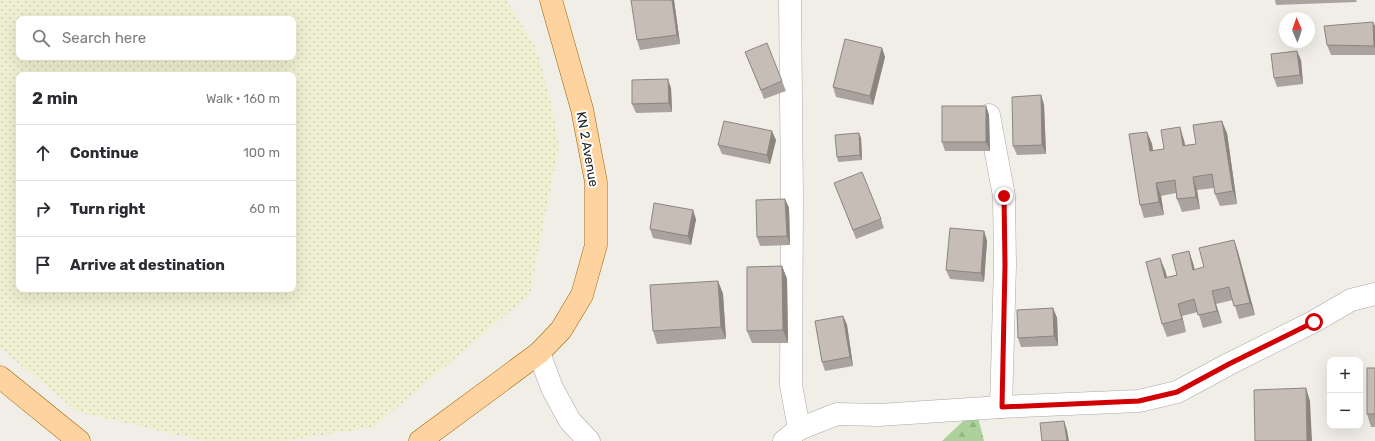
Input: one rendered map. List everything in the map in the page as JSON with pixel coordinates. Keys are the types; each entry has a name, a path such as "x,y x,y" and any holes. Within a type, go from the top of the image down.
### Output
{"main road":[{"name":"KN 2 Avenue","path":"420,441 539,353 561,330 582,295 596,245 596,182 582,109 551,0"},
{"path":"0,377 79,441"}],"street":[{"path":"790,0 792,435 837,414 879,415 1002,407 1139,401 1177,392 1229,364 1314,322 1351,300 1375,294"},
{"path":"989,115 1004,196 1005,265 1002,407"},
{"path":"539,353 552,388 570,421 589,441"}],"green space":[{"path":"0,0 506,0 535,46 549,92 559,146 530,294 374,427 284,441 205,441 78,412 0,348"},
{"path":"976,409 984,441 942,441"}],"building":[{"path":"631,0 672,0 677,35 637,40"},
{"path":"1373,22 1374,46 1327,45 1324,26"},
{"path":"845,39 882,48 870,96 833,87"},
{"path":"767,43 782,81 761,90 745,52"},
{"path":"1297,51 1300,75 1274,78 1271,54"},
{"path":"668,79 669,103 632,104 632,80"},
{"path":"1041,95 1042,145 1013,146 1012,97"},
{"path":"942,106 986,106 986,142 942,142"},
{"path":"724,121 772,131 767,155 718,145"},
{"path":"1222,121 1233,191 1215,194 1212,174 1193,177 1196,197 1177,199 1175,180 1156,183 1159,202 1140,205 1129,134 1147,132 1150,151 1164,149 1161,130 1180,127 1183,146 1196,144 1193,125"},
{"path":"859,133 860,155 837,157 835,135"},
{"path":"862,172 881,219 853,230 834,183"},
{"path":"785,199 787,236 757,237 756,200"},
{"path":"654,203 693,210 688,236 650,229"},
{"path":"950,228 984,231 981,273 946,270"},
{"path":"1234,240 1250,303 1234,306 1229,287 1212,291 1217,311 1198,315 1194,299 1178,304 1182,319 1162,324 1146,262 1160,258 1165,278 1177,275 1172,255 1189,251 1193,270 1204,267 1199,248"},
{"path":"782,266 783,330 747,331 747,267"},
{"path":"718,281 721,327 653,331 650,285"},
{"path":"1053,308 1054,336 1018,338 1017,310"},
{"path":"843,316 850,357 822,362 815,321"},
{"path":"1367,368 1375,368 1375,414 1367,414"},
{"path":"1306,388 1307,441 1255,441 1254,390"},
{"path":"1064,421 1067,441 1042,441 1040,423"}],"route":[{"path":"1004,196 1005,265 1002,407 1139,401 1177,392 1229,364 1314,322"}]}
